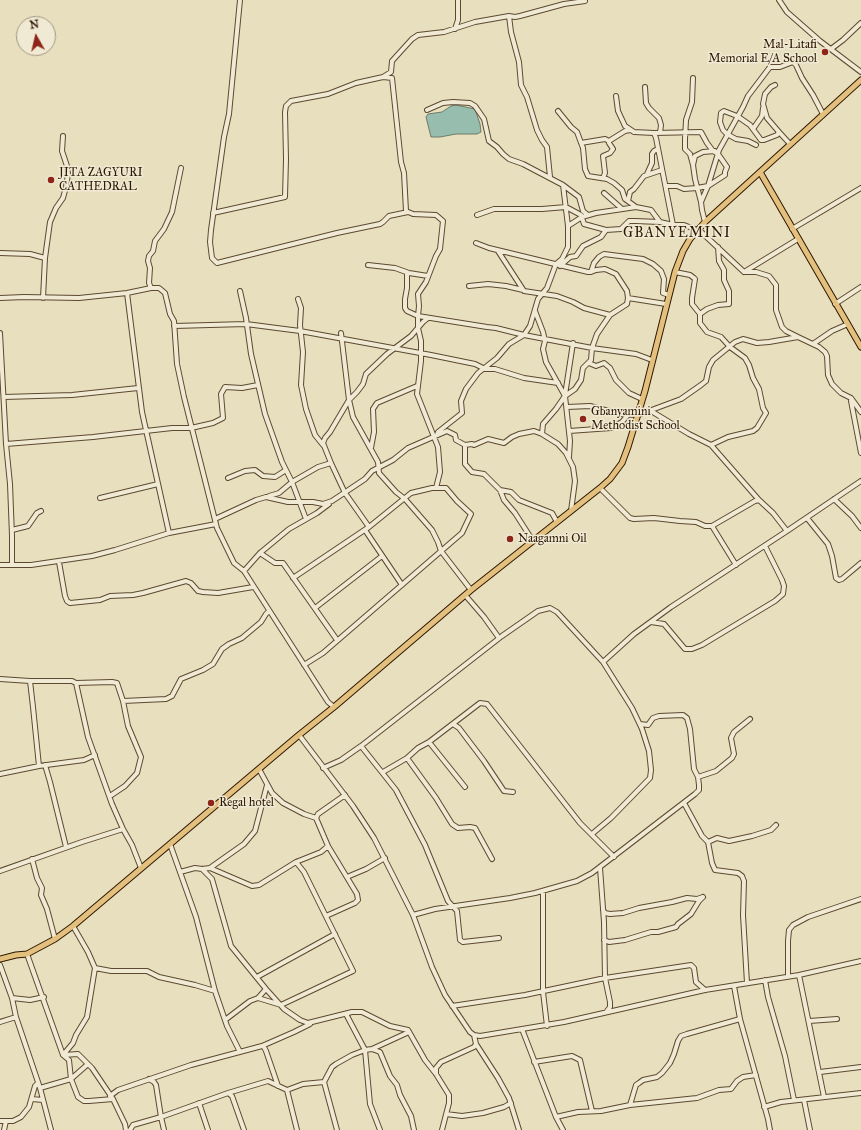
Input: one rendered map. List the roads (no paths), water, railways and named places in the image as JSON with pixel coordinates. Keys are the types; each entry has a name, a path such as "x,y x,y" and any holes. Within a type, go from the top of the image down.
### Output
{"main road":[{"path":"0,960 16,955 27,954 55,939 73,926 465,595 571,512 615,474 622,463 638,415 666,304 675,272 683,251 698,229 705,222 861,80"},
{"path":"760,172 861,347"}],"street":[{"path":"240,0 229,114 224,137 210,242 212,258 217,264 337,233 380,224 389,216 408,212 436,215 443,221 440,249 426,282 418,294 420,306 418,328 421,341 421,353 417,394 435,436 438,447 440,472 436,488"},
{"path":"455,29 458,20 458,0"},
{"path":"780,0 787,12 861,72"},
{"path":"408,212 406,211 405,203 404,173 400,162 391,72 392,61 412,38 418,35 444,32 475,22 509,16 515,17 564,4 585,1"},
{"path":"509,16 511,32 519,62 521,85 527,97 537,130 547,147 550,177"},
{"path":"831,49 861,23"},
{"path":"701,202 727,134 748,96 770,67 780,67 793,62 823,114"},
{"path":"383,77 391,72"},
{"path":"214,214 285,197 285,112 286,106 291,102 328,94 356,83 383,77 392,78"},
{"path":"693,78 692,102 686,120 685,149 690,154 705,222"},
{"path":"753,129 762,116 765,94 775,85"},
{"path":"645,87 646,103 659,118 661,132 656,138"},
{"path":"616,96 620,115 625,126 630,130 634,132 654,133 701,132 713,151"},
{"path":"427,110 443,103 453,102 470,103 475,106 484,119 488,141 510,159 550,177 563,185 578,197 583,211 588,215"},
{"path":"763,107 767,118 790,144"},
{"path":"558,111 577,132 581,143 585,169 588,176 603,178 610,181 622,190 625,199 636,207"},
{"path":"756,145 748,141 736,139 727,134 723,130 720,122 721,113 724,111 737,116 753,129 761,140 777,135 779,132"},
{"path":"581,143 605,139 609,141 625,131 630,130"},
{"path":"654,133 666,186 672,225"},
{"path":"43,298 45,258 50,222 56,208 63,198 66,187 68,170 62,151 63,136"},
{"path":"603,178 605,173 603,156 610,153 612,149 609,141"},
{"path":"628,201 630,192 647,174 652,163 652,154 658,149"},
{"path":"693,165 694,156 703,152 719,152"},
{"path":"666,186 677,186 684,189 708,186 725,175 727,168 719,152"},
{"path":"151,288 149,283 149,256 154,251 155,241 172,212 181,168"},
{"path":"647,174 662,170"},
{"path":"435,436 462,413 461,401 466,389 478,373 497,358 509,344 524,334 530,326 536,303 550,282 568,247 568,226 563,185"},
{"path":"792,229 861,188"},
{"path":"604,193 621,208"},
{"path":"476,214 494,209 542,209 566,207 577,212 582,217 584,224 606,230 621,229 629,221 635,220 660,222 672,225 684,225 698,229 744,272 762,273 770,276 776,285 776,310 782,327 786,331 821,348 827,356 828,375 832,384 841,393 851,398 861,412"},
{"path":"568,226 588,215 621,208 636,207 651,210 660,222"},
{"path":"558,265 570,257 576,256 583,246 601,237 606,230"},
{"path":"744,272 798,239"},
{"path":"476,243 498,251 591,272 596,270 604,270 616,274 626,291 628,298 627,304 610,315 597,334 592,348 592,360 583,368 581,380 575,389 565,396 543,424 542,434"},
{"path":"700,314 707,309 718,305 729,304 729,291 724,280 724,270 719,261 718,247"},
{"path":"498,251 523,290"},
{"path":"0,252 30,254 45,258"},
{"path":"591,272 594,263 604,254 643,259 662,271 664,278 663,293 669,296"},
{"path":"368,265 394,268 409,273 428,276"},
{"path":"675,272 690,275 694,278 692,304 700,314 700,323 707,332 721,337 730,347 745,358 751,375 759,389 766,413 757,428 728,437 711,445"},
{"path":"407,274 408,288 405,299 405,308 406,311 418,316 496,328 592,348 636,354 652,360"},
{"path":"469,286 488,284 506,286 557,296 584,308 610,315"},
{"path":"835,304 861,287"},
{"path":"0,298 79,298 127,294 151,288 159,288 164,293 174,326 178,364 191,428 217,528 234,563 244,571 328,702 334,707"},
{"path":"240,291 251,354 265,414 306,520"},
{"path":"127,294 142,412 169,533"},
{"path":"628,298 666,304"},
{"path":"298,299 301,308 301,385 306,409 315,435 325,446"},
{"path":"534,310 543,332 543,348 546,362 565,396"},
{"path":"369,527 345,493 323,443 349,400 363,384 366,374 387,354 411,336 428,318"},
{"path":"174,326 246,324 300,331 475,364 484,369 496,369 524,378 558,384"},
{"path":"813,344 832,331 848,324"},
{"path":"0,333 6,444 10,484 12,565"},
{"path":"341,333 349,400 353,417 378,462 379,473 396,492 405,499 432,530 441,551 471,590"},
{"path":"567,407 590,406 628,415 638,415 682,399 701,385 706,381 709,367 713,360 735,342 743,339 757,343 798,337"},
{"path":"569,457 570,441 565,396 573,343"},
{"path":"589,363 596,366 604,363 610,368 616,380 629,393 642,399"},
{"path":"6,444 93,437 172,428 191,428 213,423 223,418 221,394 225,387 242,388 258,385"},
{"path":"371,448 374,432 373,409 377,403 418,386"},
{"path":"4,397 72,395 138,388"},
{"path":"851,398 861,453"},
{"path":"651,410 689,434 711,445 759,500 773,513 787,531"},
{"path":"569,431 611,428 622,422 628,415"},
{"path":"244,571 260,553 289,529 317,513 379,467 393,460 408,448 447,431 455,435 456,440 465,445 474,445 488,439 504,444 512,437 534,431 558,444 569,457 573,467 575,480 571,512"},
{"path":"465,445 465,464 472,472 484,474 500,490 504,500 515,513 533,541"},
{"path":"0,565 31,565 59,562 105,553 169,533 215,521 256,500 279,492 292,482 318,467 331,464"},
{"path":"228,478 245,471 255,470 263,476 275,477 286,470"},
{"path":"603,662 634,634 650,622 861,481"},
{"path":"100,498 158,484"},
{"path":"293,578 365,530 405,499 410,493 436,488 446,488 471,514 462,533 336,640 323,653 304,665"},
{"path":"600,488 630,518 658,518 696,522 705,526 712,526 759,500"},
{"path":"500,490 511,492 519,500 552,512 557,522"},
{"path":"266,497 288,502 323,504 332,501"},
{"path":"834,499 852,516 861,528"},
{"path":"12,530 28,526 37,513 41,511"},
{"path":"807,518 828,544 836,578 839,580 842,579 861,563"},
{"path":"712,526 736,565"},
{"path":"365,530 402,585"},
{"path":"650,622 664,624 684,649 692,650 775,601 783,594 784,586 765,546"},
{"path":"260,553 275,563 283,563 336,640"},
{"path":"315,608 382,556"},
{"path":"59,562 65,596 67,601 70,603 100,600 110,596 143,593 186,581 191,583 198,591 203,592 218,593 253,587"},
{"path":"465,595 476,606 499,638"},
{"path":"323,768 341,760 361,746 499,638 538,611 550,608 557,612 603,662 629,702 640,724 649,751 651,770 650,778 611,818 592,834"},
{"path":"123,701 166,699 172,696 181,679 203,670 212,664 222,649 242,638 260,622 269,611"},
{"path":"0,679 72,681 76,683 117,683 123,701 128,726 141,757 137,773 124,786 110,796"},
{"path":"30,681 38,766"},
{"path":"76,683 84,724 123,829 132,845 133,852 141,868"},
{"path":"383,772 407,758 418,748 430,742 480,703 486,704 580,822 614,857"},
{"path":"413,915 453,906 510,898 543,891 577,881 600,868 684,803 699,790 698,777 694,769 690,729 687,718 683,715 659,716 653,718 648,724 640,724"},
{"path":"698,777 716,771 732,758 734,754 732,738 734,732 750,718"},
{"path":"453,724 459,728 504,791 513,792"},
{"path":"299,735 374,838 413,915 432,967 445,995 470,1032 474,1035 480,1036 547,1026 705,990 799,974 861,961"},
{"path":"430,742 465,787"},
{"path":"361,746 396,790 425,845 448,901 457,911 461,941 499,938"},
{"path":"0,774 38,766 84,760 95,755"},
{"path":"407,758 436,798 452,824 458,828 470,826 475,828 492,859"},
{"path":"45,765 66,847"},
{"path":"259,769 272,793 283,803 304,814 316,818 328,846 357,894 358,900 355,903 326,916"},
{"path":"202,870 210,868 244,844 255,831 267,785"},
{"path":"316,818 318,814 344,795"},
{"path":"684,803 702,836 708,842 712,863 715,870 738,873 742,876 744,881 744,922 747,983"},
{"path":"708,842 717,838 729,841 752,836 771,830 776,825"},
{"path":"0,872 66,847 123,829"},
{"path":"170,844 196,917 225,1020 240,1052"},
{"path":"210,868 252,886 259,885 296,862 321,852 328,846"},
{"path":"347,877 366,869 385,858"},
{"path":"32,859 37,878 42,888 41,895 47,909 55,939"},
{"path":"258,998 280,1005 353,971 304,872 296,862"},
{"path":"180,872 195,868 202,870 212,879 232,946 280,1005 300,1020 312,1023"},
{"path":"600,868 606,942 605,978 610,1002 610,1007 607,1012"},
{"path":"543,891 543,992 547,1026"},
{"path":"603,910 605,913 610,914 626,912 687,898 697,899 704,897 691,914 676,927 658,932 651,932 631,939 606,942"},
{"path":"788,976 788,941 793,924 808,917 861,899"},
{"path":"604,922 606,917 610,914"},
{"path":"63,1055 73,1043 87,1017 95,968 88,952 73,926"},
{"path":"257,977 336,934"},
{"path":"27,954 44,997 63,1055 69,1060 71,1079 78,1097 84,1101 111,1097 118,1090 191,1065 262,1046 312,1023 346,1014 362,1012 390,1026 406,1029 410,1032 425,1060 449,1095 449,1103 442,1130"},
{"path":"0,965 12,998 16,1017 40,1088 51,1130"},
{"path":"452,1006 543,992 605,978 691,965 694,968 696,982 705,990"},
{"path":"95,968 111,971 142,970 159,977 216,991"},
{"path":"799,974 824,1097"},
{"path":"765,980 768,997 785,1056 794,1100"},
{"path":"734,986 740,1019 770,1130"},
{"path":"225,1020 250,1001 258,998 266,989"},
{"path":"12,998 30,1000 44,997"},
{"path":"346,1014 365,1050 370,1104 380,1130"},
{"path":"0,1022 16,1017"},
{"path":"630,1105 636,1085 643,1080 657,1077 662,1073 672,1059 681,1036 740,1019"},
{"path":"808,1021 837,1019"},
{"path":"522,1029 556,1117 563,1130"},
{"path":"337,1130 324,1082 332,1067 352,1055 372,1049 410,1032"},
{"path":"474,1035 476,1044 498,1078 510,1103 519,1130"},
{"path":"436,1074 438,1064 474,1047 476,1044"},
{"path":"262,1046 266,1051 278,1086"},
{"path":"372,1049 380,1052 390,1076 397,1085 410,1116 414,1130"},
{"path":"63,1055 78,1054 92,1068 111,1097 125,1124 126,1130"},
{"path":"534,1062 572,1056 580,1060 592,1111"},
{"path":"40,1088 71,1079 88,1064"},
{"path":"820,1072 861,1067"},
{"path":"125,1124 133,1125 161,1118 228,1093 268,1081 274,1074"},
{"path":"556,1117 578,1112 601,1111 630,1105 697,1098 719,1090 731,1089 737,1081 756,1075"},
{"path":"149,1080 154,1082 156,1085 164,1130"},
{"path":"268,1081 287,1090 303,1084 324,1082"},
{"path":"0,1121 13,1121 21,1118 29,1107 35,1086 38,1083"},
{"path":"287,1090 297,1130"},
{"path":"228,1093 232,1096 244,1130"},
{"path":"764,1107 794,1100 861,1093"},
{"path":"32,1099 43,1100"},
{"path":"804,1100 810,1130"},
{"path":"446,1114 462,1116 483,1113 504,1107 510,1103"},
{"path":"199,1104 208,1130"},
{"path":"4,1130 6,1121"},
{"path":"556,1130 560,1124"},
{"path":"130,1130 133,1125"}],"place":[{"name":"Mal-Litafi Memorial E/A School","path":"825,52"},
{"name":"JITA ZAGYURI CATHEDRAL","path":"51,180"},
{"name":"Gbanyamini Methodist School","path":"583,419"},
{"name":"Naagamni Oil","path":"510,539"},
{"name":"Regal hotel","path":"211,803"}],"district":[{"name":"GBANYEMINI","path":"677,234"}]}
